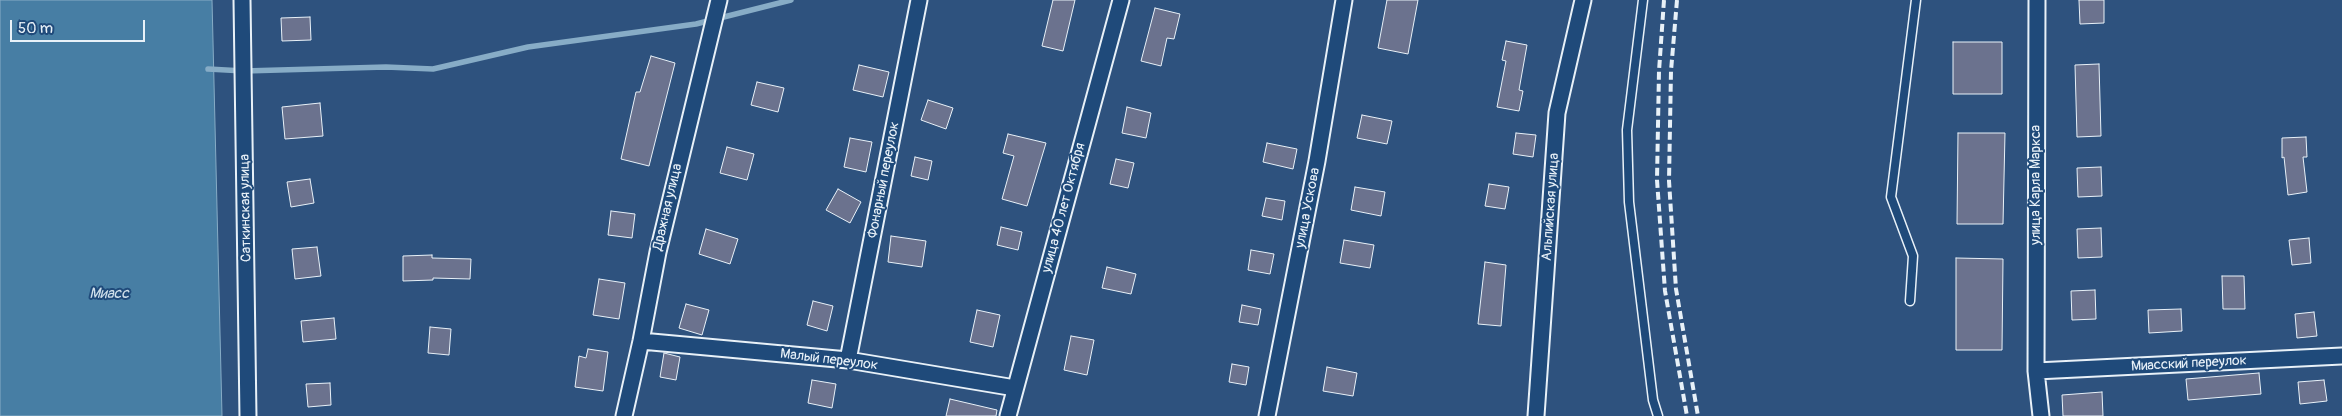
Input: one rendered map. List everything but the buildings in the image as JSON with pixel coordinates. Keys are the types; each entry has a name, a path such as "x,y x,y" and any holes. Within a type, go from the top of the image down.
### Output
{"street":[{"name":"Саткинская улица","path":"242,0 248,416"},
{"name":"Дражная улица","path":"624,416 658,252 719,0"},
{"name":"Фонарный переулок","path":"848,360 919,0"},
{"name":"улица 40 лет Октября","path":"1008,416 1121,0"},
{"name":"улица Ускова","path":"1267,416 1317,161 1344,0"},
{"name":"Альпийская улица","path":"1536,416 1557,112 1584,0"},
{"name":"улица Карла Маркса","path":"2037,0 2036,371 2041,416"},
{"name":"Малый переулок","path":"641,341 848,360 1015,388"},
{"name":"Миасский переулок","path":"2036,371 2342,356"}],"lane":[{"path":"1643,0 1627,130 1629,202 1653,400 1658,416"},
{"path":"1910,301 1913,256 1891,197 1916,0"}],"water":[{"name":"Миасс","path":"0,0 212,0 222,416 0,416"}],"waterway":[{"path":"208,69 244,71 386,67 433,69 528,47 696,24 791,0"}],"railway":[{"path":"1664,0 1659,71 1657,180 1665,291 1687,416"},
{"path":"1677,0 1671,71 1669,181 1676,289 1698,416"}]}
